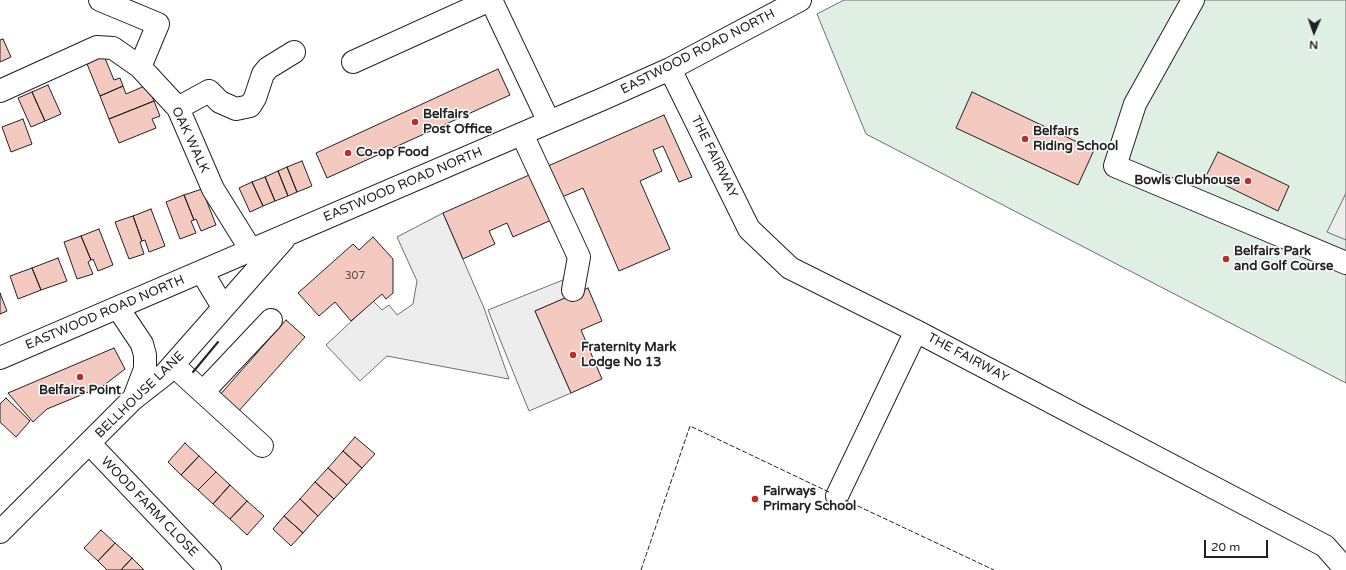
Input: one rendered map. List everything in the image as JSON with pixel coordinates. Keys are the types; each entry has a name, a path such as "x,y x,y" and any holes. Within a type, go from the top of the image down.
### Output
{"street":[{"path":"100,0 158,24 140,67"},
{"path":"353,62 491,0 549,122"},
{"name":"EASTWOOD ROAD NORTH","path":"0,358 670,69 800,0"},
{"path":"1192,0 1135,104 1115,166 1346,263"},
{"name":"OAK WALK","path":"0,91 6,90 97,47 113,48 140,67 178,108 213,189 251,250"},
{"path":"178,108 209,91 220,102 236,109 250,106 255,98 263,74 268,68 294,52"},
{"name":"THE FAIRWAY","path":"670,69 749,229 790,268 916,331 1325,546 1346,570"},
{"path":"522,134 579,257 573,290"},
{"name":"BELLHOUSE LANE","path":"0,532 90,444 133,399 165,374 289,233"},
{"path":"202,272 223,307"},
{"path":"118,308 142,344 145,355 145,369 133,399"},
{"path":"203,392 271,320"},
{"path":"837,496 916,331"},
{"path":"145,355 177,361 203,392 262,446"},
{"name":"WOOD FARM CLOSE","path":"90,444 209,570"}],"green space":[{"name":"Belfairs Park and Golf Course","path":"844,0 1346,0 1346,383 866,134 817,14"}],"shaded area":[{"path":"1346,193 1346,240 1327,232"},
{"path":"443,213 484,308 509,379 387,356 360,381 326,345 373,301 382,310 389,305 397,315 413,304 417,281 397,237"},
{"path":"568,278 575,294 535,311 571,393 529,411 488,310"}],"building":[{"path":"3,39 11,57 0,62 0,40"},
{"path":"102,51 114,80 120,78 123,86 100,96 85,59"},
{"path":"498,69 510,95 327,178 316,153"},
{"path":"48,85 61,114 45,121 32,92"},
{"path":"147,85 154,101 109,119 100,96 123,86 126,94"},
{"path":"32,92 45,121 31,127 18,98"},
{"name":"Belfairs Riding School","path":"972,92 1094,150 1078,185 956,128"},
{"path":"154,101 160,116 152,119 156,128 119,143 109,119"},
{"path":"664,115 692,177 679,182 663,146 653,150 662,171 640,181 670,249 619,271 583,188 562,197 548,166"},
{"path":"23,119 32,144 11,152 2,127"},
{"name":"Bowls Clubhouse","path":"1218,152 1289,186 1278,211 1206,176"},
{"path":"302,161 312,186 297,192 287,167"},
{"path":"287,167 297,192 288,196 278,171"},
{"path":"278,171 288,196 275,201 265,177"},
{"path":"536,172 556,218 513,237 507,223 489,231 495,244 463,259 443,213"},
{"path":"265,177 275,201 263,206 252,182"},
{"path":"252,182 263,206 250,212 239,188"},
{"path":"202,189 216,225 201,231 196,219 194,220 184,195"},
{"path":"184,195 194,220 191,221 196,233 180,239 166,202"},
{"path":"151,209 165,246 149,252 145,240 142,241 133,216"},
{"path":"133,216 142,241 140,242 144,254 129,259 115,222"},
{"path":"99,229 113,265 98,271 93,259 91,260 81,236"},
{"path":"81,236 91,260 88,262 93,274 77,279 64,242"},
{"path":"373,237 393,259 393,293 386,299 382,294 351,321 335,302 319,316 298,293 353,244 359,250"},
{"path":"58,258 67,281 41,290 32,268"},
{"path":"32,268 41,290 18,299 10,276"},
{"name":"Fraternity Mark Lodge No 13","path":"588,288 602,321 581,330 602,379 571,393 535,311"},
{"path":"0,293 7,311 0,314"},
{"path":"286,320 305,337 237,413 218,397"},
{"name":"Belfairs Point","path":"114,348 125,369 103,386 47,409 33,422 8,393"},
{"path":"6,398 30,421 16,437 0,422 0,404"},
{"path":"355,437 375,454 362,468 343,451"},
{"path":"185,443 199,456 181,475 168,462"},
{"path":"343,451 362,468 347,485 328,468"},
{"path":"199,456 216,472 198,490 181,475"},
{"path":"328,468 347,485 334,499 315,482"},
{"path":"216,472 230,485 213,504 198,490"},
{"path":"315,482 334,499 318,516 300,499"},
{"path":"230,485 247,501 230,519 213,504"},
{"path":"300,499 318,516 303,533 284,516"},
{"path":"247,501 264,516 247,535 230,519"},
{"path":"284,516 303,533 291,546 273,529"},
{"path":"101,530 115,543 98,561 84,548"},
{"path":"115,543 132,558 121,570 107,570 98,561"},
{"path":"132,558 144,570 121,570"}],"fence":[{"path":"641,570 690,426 831,493"},
{"path":"845,500 994,570"}],"wall":[{"path":"193,372 218,342"}],"place":[{"name":"Belfairs Post Office","path":"415,122"},
{"name":"Belfairs Riding School","path":"1025,139"},
{"name":"Co-op Food","path":"348,153"},
{"name":"Bowls Clubhouse","path":"1248,181"},
{"name":"Belfairs Park and Golf Course","path":"1226,259"},
{"name":"Fraternity Mark Lodge No 13","path":"573,355"},
{"name":"Belfairs Point","path":"80,377"},
{"name":"Fairways Primary School","path":"755,499"}]}
